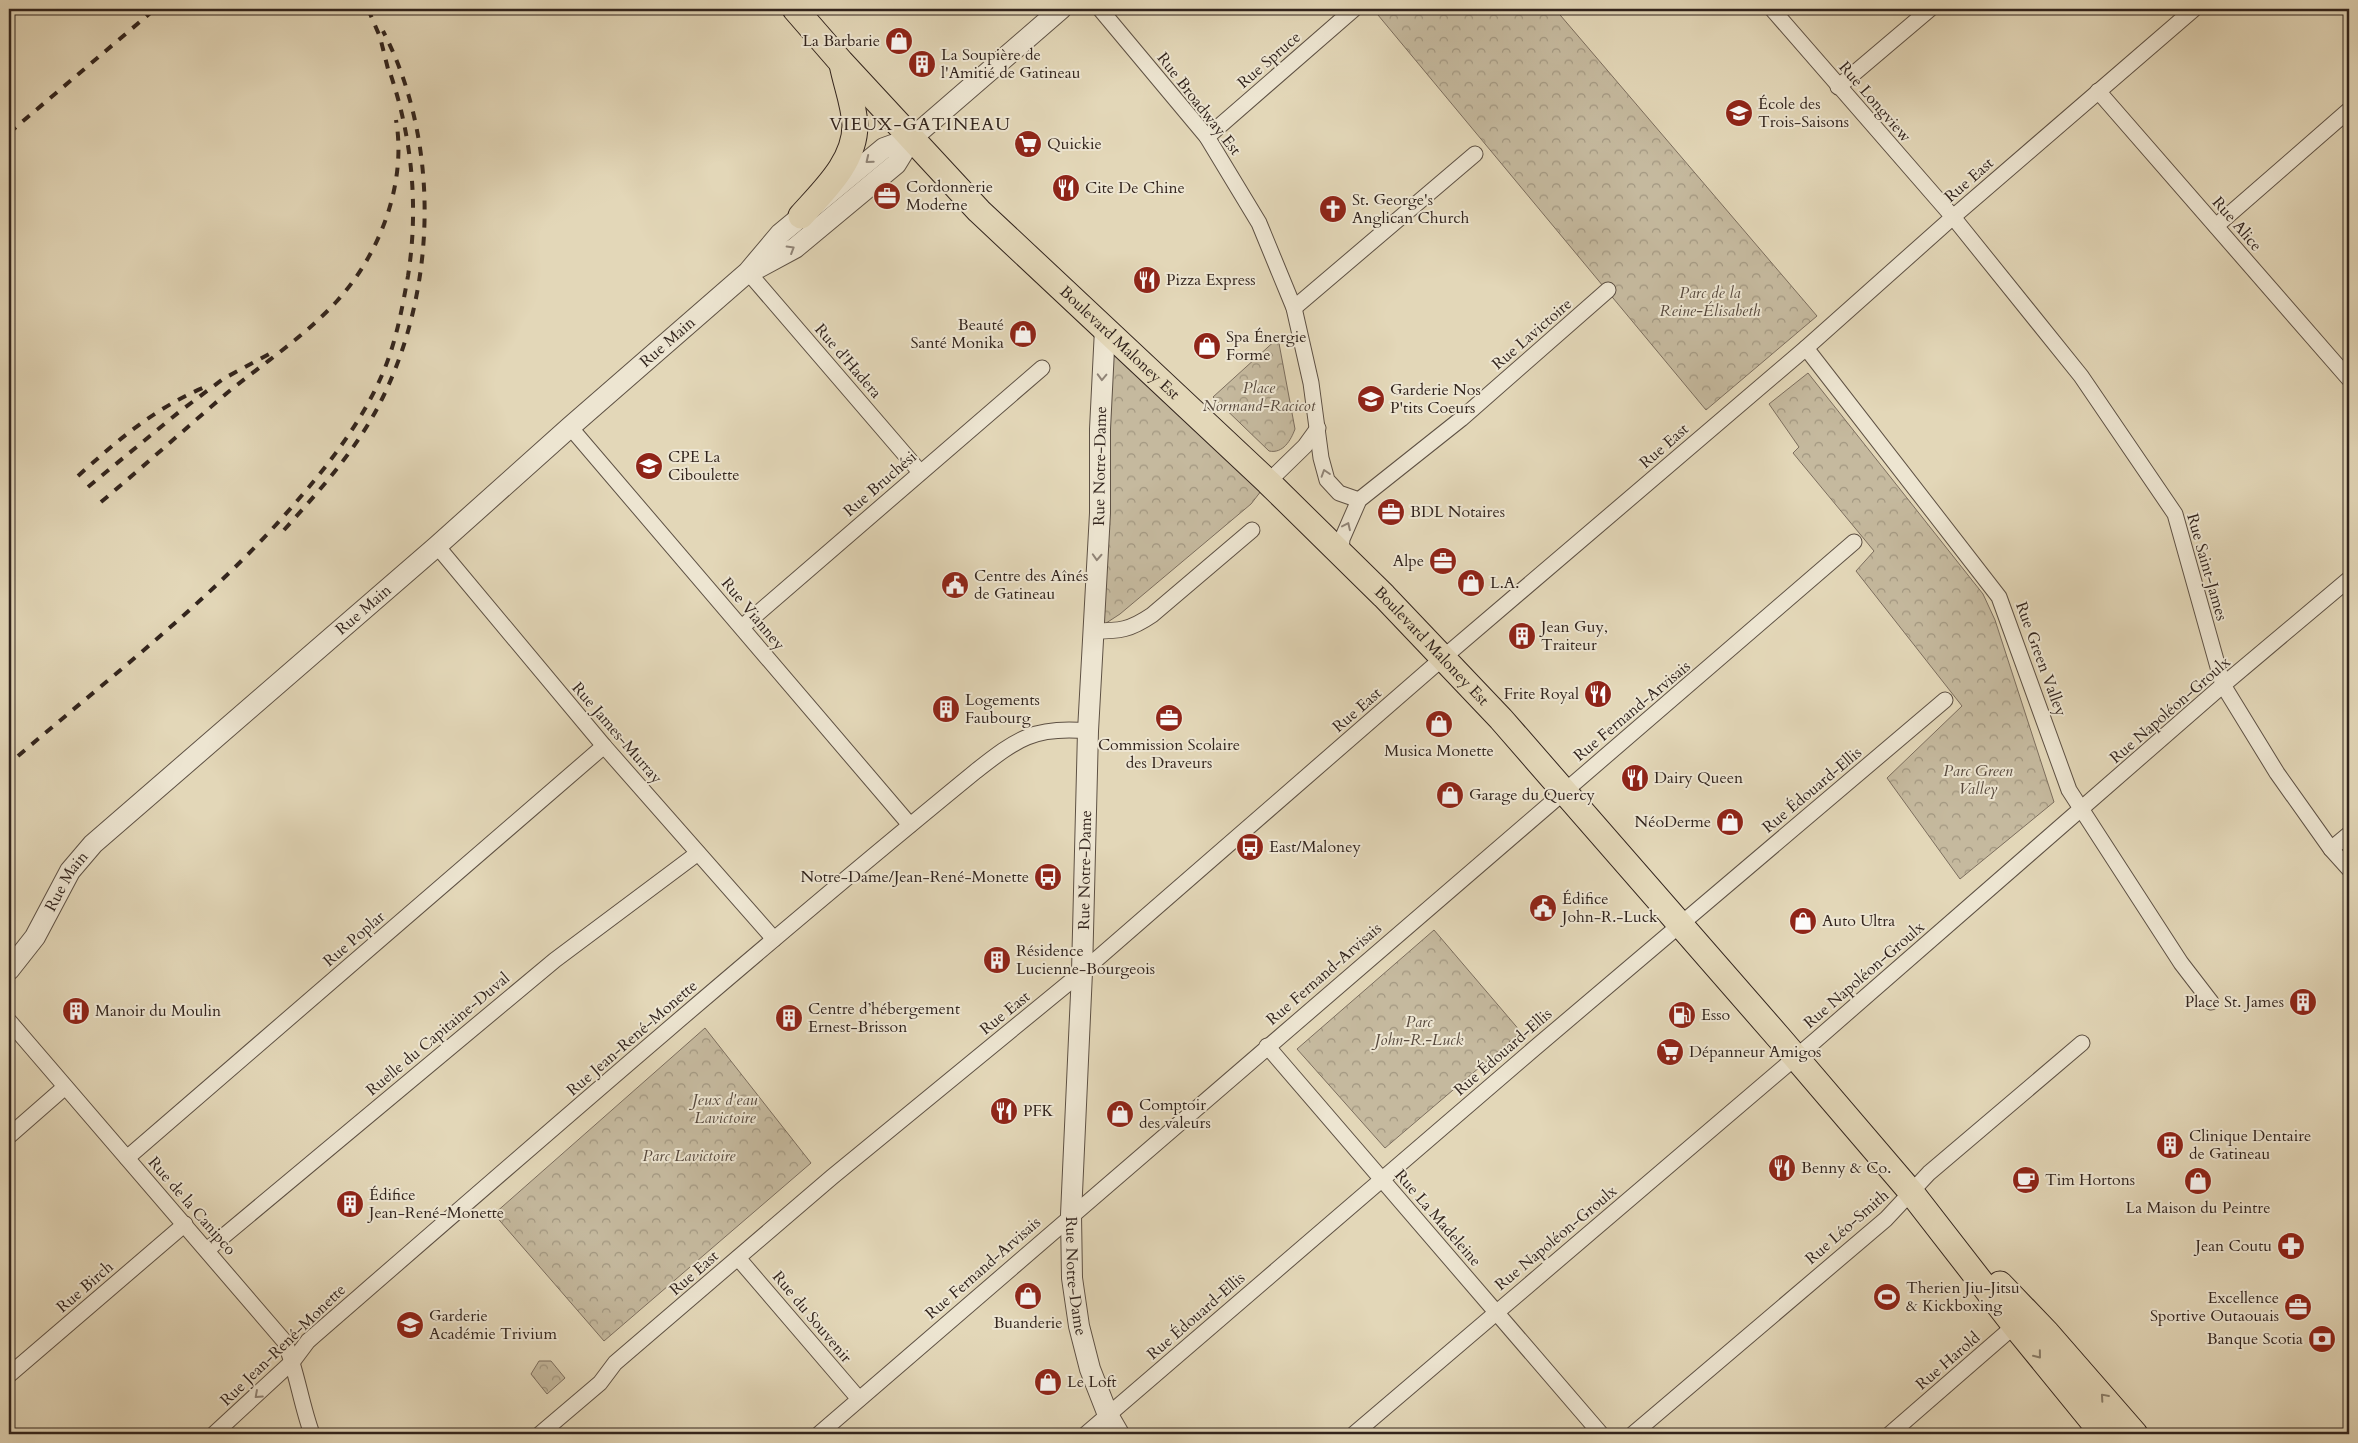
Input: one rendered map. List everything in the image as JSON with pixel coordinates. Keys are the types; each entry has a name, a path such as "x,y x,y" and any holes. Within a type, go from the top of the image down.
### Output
{"main road":[{"name":"Boulevard Maloney Est","path":"796,9 841,62 979,212 1268,482 1341,552 1444,657 1681,924 2022,1320 2134,1434"},
{"path":"801,216 830,183 848,158 854,143 855,124 852,103 841,62"},
{"name":"Boulevard Maloney Est","path":"2022,1320 2103,1434"}],"street":[{"name":"Rue Main","path":"748,272 795,248 896,164 912,138 1061,9"},
{"name":"Rue Broadway Est","path":"1100,9 1207,137 1259,222 1294,308 1311,384 1321,458 1327,480 1339,493 1359,500"},
{"name":"Rue Spruce","path":"1207,137 1354,9"},
{"name":"Rue Longview","path":"1772,9 1953,217"},
{"path":"1838,87 1930,9"},
{"name":"Rue East","path":"540,1434 600,1383 615,1363 839,1171 1082,972 1444,657 1806,348 1953,217 2194,9"},
{"name":"Rue Alice","path":"2098,91 2349,379"},
{"path":"2216,226 2349,110"},
{"name":"Rue Main","path":"9,970 35,937 70,871 93,844 438,546 570,427 748,272 780,234 884,148 912,138"},
{"path":"1294,308 1475,154"},
{"name":"Rue Saint-James","path":"1953,217 2081,376 2175,514 2223,685 2277,773 2331,849 2349,869"},
{"name":"Rue d'Hadera","path":"748,272 920,472"},
{"name":"Rue Lavictoire","path":"1341,552 1344,533 1359,500 1461,419 1608,290"},
{"name":"Rue Notre-Dame","path":"1105,329 1094,631 1088,731 1082,972 1071,1214 1072,1278 1079,1326 1090,1369 1108,1415 1119,1434"},
{"name":"Rue Green Valley","path":"1806,348 1999,597 2069,790 2181,963 2211,1002"},
{"name":"Rue Bruchési","path":"742,627 1042,368"},
{"name":"Rue Vianney","path":"570,427 910,825"},
{"path":"1268,482 1305,446 1318,428"},
{"path":"1094,631 1118,631 1134,627 1152,616 1252,530"},
{"name":"Rue Fernand-Arvisais","path":"818,1434 1071,1214 1564,790 1638,730 1854,542"},
{"name":"Rue James-Murray","path":"438,546 604,746 774,939"},
{"name":"Rue Napoléon-Groulx","path":"1354,1434 1796,1057 2082,810 2223,685 2349,579"},
{"name":"Rue Édouard-Ellis","path":"1086,1434 1945,700"},
{"name":"Rue Jean-René-Monette","path":"214,1434 224,1428 293,1361 308,1341 774,939 1008,746 1033,734 1061,729 1088,731"},
{"name":"Rue Poplar","path":"127,1158 604,746"},
{"path":"2331,849 2349,834"},
{"name":"Ruelle du Capitaine-Duval","path":"207,1250 555,960 698,853"},
{"name":"Rue de la Canipco","path":"9,1021 285,1342 293,1361 304,1412 312,1434"},
{"name":"Rue Léo-Smith","path":"1633,1434 1886,1219 1929,1173 2082,1043"},
{"name":"Rue La Madeleine","path":"1267,1046 1601,1434"},
{"path":"9,1136 65,1087"},
{"name":"Rue Birch","path":"9,1375 185,1224"},
{"name":"Rue du Souvenir","path":"738,1258 859,1399"},
{"name":"Rue Harold","path":"1890,1434 2022,1320"}],"green space":[{"name":"Parc de la Reine-Élisabeth","path":"1373,9 1555,9 1817,316 1706,410"},
{"path":"1105,329 1268,482 1251,504 1120,614 1094,631"},
{"name":"Place Normand-Racicot","path":"1278,338 1295,429 1286,445 1278,450 1269,451 1213,397"},
{"name":"Parc Green Valley","path":"1808,373 1983,594 1995,620 2054,802 1960,879 1887,778 1962,706 1856,571 1874,551 1793,453 1799,447 1769,404"},
{"name":"Parc John-R.-Luck","path":"1434,930 1521,1032 1385,1148 1297,1049"},
{"name":"Parc Lavictoire","path":"705,1028 811,1163 604,1341 494,1214"},
{"path":"539,1361 551,1361 565,1378 547,1394 531,1374"}],"railway":[{"path":"9,133 155,9"},
{"path":"368,9 380,37 389,73"},
{"path":"284,530 312,499 363,433 383,397 401,354 414,308 422,261 425,214 422,166 415,119 402,74 383,31"},
{"path":"18,756 163,634 232,570 309,487 333,457 365,409 387,363 398,326 408,276 413,223 413,197 408,144 403,118 388,67"},
{"path":"101,502 227,393 312,326 337,301 352,282 366,262 377,240 394,193 398,144 396,120"},
{"path":"88,487 179,412 223,379 269,354"},
{"path":"78,476 138,425 171,404 207,386"}],"place":[{"name":"La Barbarie","path":"899,41"},
{"name":"La Soupière de l'Amitié de Gatineau","path":"922,64"},
{"name":"École des Trois-Saisons","path":"1739,113"},
{"name":"Quickie","path":"1028,144"},
{"name":"Cite De Chine","path":"1066,188"},
{"name":"Cordonnerie Moderne","path":"887,196"},
{"name":"St. George's Anglican Church","path":"1333,209"},
{"name":"Pizza Express","path":"1147,280"},
{"name":"Beauté Santé Monika","path":"1023,334"},
{"name":"Spa Énergie Forme","path":"1207,346"},
{"name":"Garderie Nos P'tits Coeurs","path":"1371,399"},
{"name":"CPE La Ciboulette","path":"649,466"},
{"name":"BDL Notaires","path":"1391,512"},
{"name":"Alpe","path":"1443,561"},
{"name":"L.A.","path":"1471,583"},
{"name":"Centre des Aînés de Gatineau","path":"955,585"},
{"name":"Jean Guy, Traiteur","path":"1522,636"},
{"name":"Frite Royal","path":"1598,694"},
{"name":"Logements Faubourg","path":"946,709"},
{"name":"Commission Scolaire des Draveurs","path":"1169,718"},
{"name":"Musica Monette","path":"1439,724"},
{"name":"Dairy Queen","path":"1635,778"},
{"name":"Garage du Quercy","path":"1450,795"},
{"name":"NéoDerme","path":"1730,822"},
{"name":"East/Maloney","path":"1250,847"},
{"name":"Notre-Dame/Jean-René-Monette","path":"1048,877"},
{"name":"Édifice John-R.-Luck","path":"1543,908"},
{"name":"Auto Ultra","path":"1803,921"},
{"name":"Résidence Lucienne-Bourgeois","path":"997,960"},
{"name":"Place St. James","path":"2303,1002"},
{"name":"Manoir du Moulin","path":"76,1011"},
{"name":"Esso","path":"1682,1015"},
{"name":"Centre d’hébergement Ernest-Brisson","path":"789,1018"},
{"name":"Dépanneur Amigos","path":"1670,1052"},
{"name":"PFK","path":"1004,1111"},
{"name":"Comptoir des valeurs","path":"1120,1114"},
{"name":"Clinique Dentaire de Gatineau","path":"2170,1145"},
{"name":"Benny & Co.","path":"1782,1168"},
{"name":"Tim Hortons","path":"2026,1180"},
{"name":"La Maison du Peintre","path":"2198,1181"},
{"name":"Édifice Jean-René-Monette","path":"350,1204"},
{"name":"Jean Coutu","path":"2291,1246"},
{"name":"Buanderie","path":"1028,1296"},
{"name":"Therien Jiu-Jitsu & Kickboxing","path":"1887,1297"},
{"name":"Excellence Sportive Outaouais","path":"2298,1307"},
{"name":"Garderie Académie Trivium","path":"410,1325"},
{"name":"Banque Scotia","path":"2322,1339"},
{"name":"Le Loft","path":"1048,1382"}],"district":[{"name":"VIEUX-GATINEAU","path":"920,124"}],"park label":[{"name":"Jeux d'eau Lavictoire","path":"725,1109"}]}
